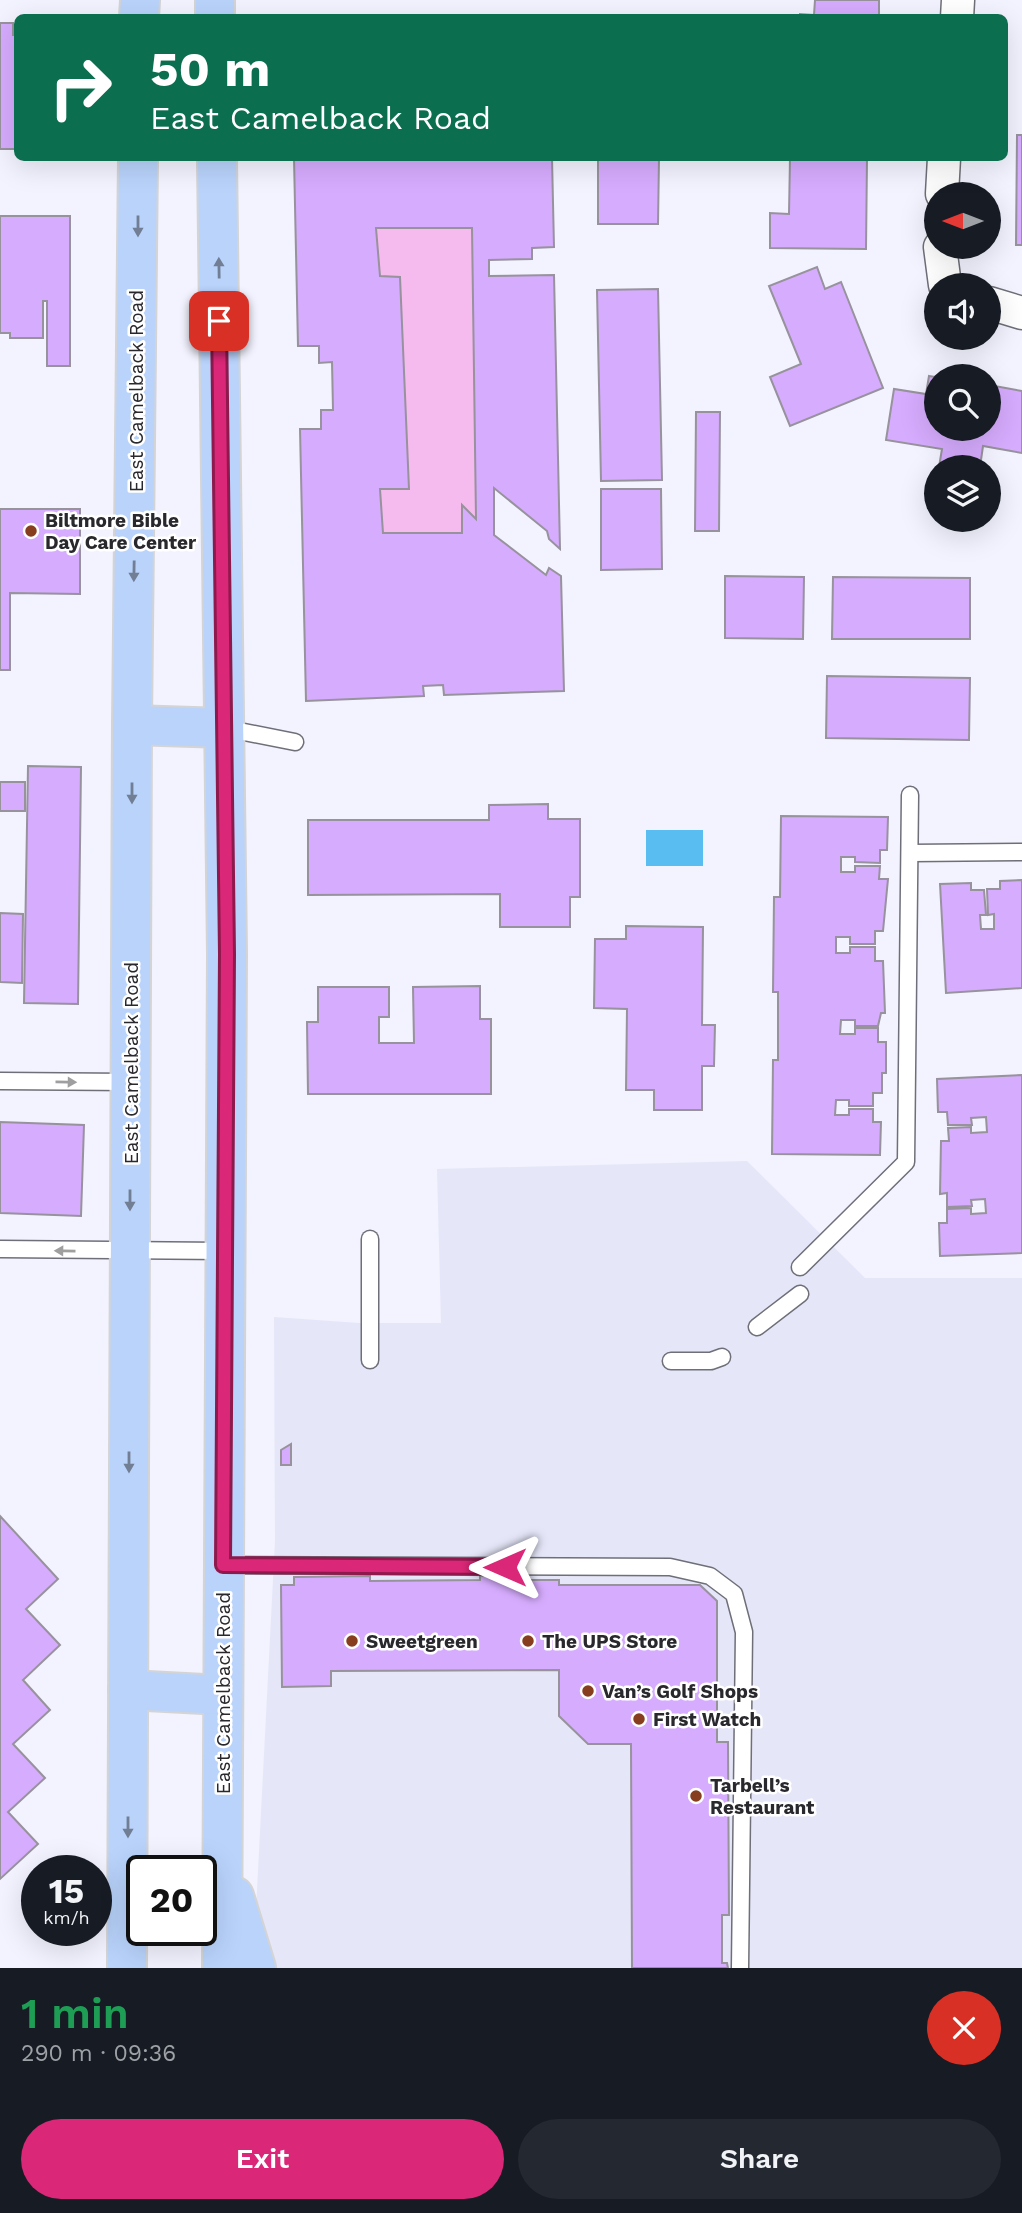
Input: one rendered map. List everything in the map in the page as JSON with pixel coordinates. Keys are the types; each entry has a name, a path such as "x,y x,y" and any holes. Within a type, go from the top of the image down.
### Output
{"main road":[{"name":"East Camelback Road","path":"127,1968 132,725 138,161"},
{"name":"East Camelback Road","path":"217,161 227,954 222,1968"},
{"path":"132,725 224,728"},
{"path":"128,1690 223,1695"},
{"path":"223,1858 256,1968"}],"street":[{"path":"943,182 944,161"},
{"path":"1001,307 1022,313"}],"lane":[{"path":"224,728 295,742"},
{"path":"800,1267 906,1162 910,795"},
{"path":"911,853 1022,852"},
{"path":"0,1081 131,1082"},
{"path":"370,1239 370,1360"},
{"path":"0,1249 224,1251"},
{"path":"757,1327 800,1294"},
{"path":"671,1360 711,1361 722,1357"},
{"path":"223,1565 670,1567 710,1576 734,1594 744,1632 740,1968"}],"shaded area":[{"path":"376,228 472,228 476,519 463,506 462,533 383,533 380,489 409,489 400,277 380,276"},
{"path":"747,1161 865,1278 1022,1278 1022,1968 253,1968 275,1541 274,1317 359,1323 441,1323 437,1169"}],"water":[{"path":"646,830 703,830 703,866 646,866"}],"building":[{"path":"815,0 879,0 879,14 814,14"},
{"path":"0,23 13,23 14,149 0,149"},
{"path":"1017,135 1022,135 1022,245 1016,245"},
{"path":"294,161 552,161 554,247 532,248 532,259 489,260 489,276 554,275 560,549 549,539 547,531 494,488 494,535 546,575 549,568 561,576 564,691 444,695 443,685 423,686 424,696 306,701 300,429 321,429 321,410 333,410 332,362 319,363 319,346 298,346","holes":["376,228 472,228 476,519 462,505 462,533 383,533 380,489 409,489 400,277 380,276"]},
{"path":"598,161 659,161 658,224 598,224"},
{"path":"790,161 867,161 866,249 770,248 770,213 789,214"},
{"path":"0,216 70,216 70,366 47,366 47,301 43,301 43,338 10,338 10,333 0,333"},
{"path":"817,267 825,289 841,282 883,388 790,426 770,377 801,364 769,286"},
{"path":"658,289 662,480 601,481 597,290"},
{"path":"1001,387 1022,391 1022,453 983,446 982,455 941,455 942,449 886,440 894,389 924,394 924,441 1001,441"},
{"path":"696,412 720,412 719,531 695,531"},
{"path":"601,489 661,489 662,569 601,570"},
{"path":"0,509 80,509 80,594 10,593 10,670 0,670"},
{"path":"725,576 804,577 803,639 725,638"},
{"path":"833,577 970,578 970,639 832,639"},
{"path":"827,676 970,678 969,740 826,738"},
{"path":"28,766 81,767 78,1004 24,1003"},
{"path":"0,782 25,782 25,811 0,811"},
{"path":"548,804 548,819 580,819 580,897 570,897 570,927 500,927 500,894 308,895 308,820 489,820 489,805"},
{"path":"781,816 888,817 887,850 880,850 880,863 855,862 855,857 841,857 841,872 855,872 855,866 880,866 879,879 888,879 883,931 875,931 875,944 850,944 850,937 836,937 836,953 850,953 850,947 875,947 875,961 883,961 885,1013 881,1013 878,1026 855,1026 855,1020 841,1020 840,1034 855,1034 855,1028 878,1028 878,1042 886,1042 886,1073 882,1073 882,1093 873,1093 873,1106 849,1106 849,1100 836,1100 835,1115 849,1115 849,1109 873,1109 873,1122 881,1122 880,1155 772,1154 773,1060 778,1060 778,992 773,992 774,897 780,897"},
{"path":"1022,880 1022,988 946,993 940,884 971,883 971,890 984,890 986,915 980,915 981,929 994,929 994,914 988,915 987,889 1000,889 1000,881"},
{"path":"0,913 23,914 22,983 0,982"},
{"path":"626,926 703,927 702,1025 715,1025 714,1066 702,1066 702,1110 654,1110 654,1090 626,1090 627,1009 594,1008 595,939 626,939"},
{"path":"480,986 480,1019 491,1019 491,1094 308,1094 307,1022 318,1022 318,987 389,987 389,1017 379,1017 379,1043 414,1043 413,987"},
{"path":"1022,1075 1022,1253 940,1256 939,1223 947,1223 947,1209 971,1208 971,1214 986,1213 985,1199 971,1200 972,1206 947,1207 947,1193 940,1194 941,1141 949,1141 948,1128 971,1127 971,1133 987,1132 986,1117 971,1118 972,1125 948,1125 947,1112 938,1112 937,1079"},
{"path":"0,1122 84,1125 81,1216 0,1213"},
{"path":"291,1444 291,1465 281,1465 281,1450"},
{"path":"0,1516 58,1579 26,1609 60,1645 23,1680 50,1710 13,1744 45,1778 8,1812 38,1844 26,1855 21,1855 21,1860 0,1879"},
{"path":"510,1575 510,1580 559,1580 559,1585 700,1585 717,1601 717,1742 728,1742 729,1915 722,1915 722,1963 727,1963 728,1968 632,1968 631,1744 588,1744 559,1716 559,1670 331,1671 331,1686 282,1687 281,1585 294,1585 294,1577 370,1576 370,1581 480,1580 480,1576"}],"place":[{"name":"Biltmore Bible Day Care Center","path":"31,531"},
{"name":"Sweetgreen","path":"352,1641"},
{"name":"The UPS Store","path":"528,1641"},
{"name":"Van’s Golf Shops","path":"588,1691"},
{"name":"First Watch","path":"639,1719"},
{"name":"Tarbell’s Restaurant","path":"696,1796"}],"route":[{"path":"219,321 227,954 223,1565 505,1567"}]}
